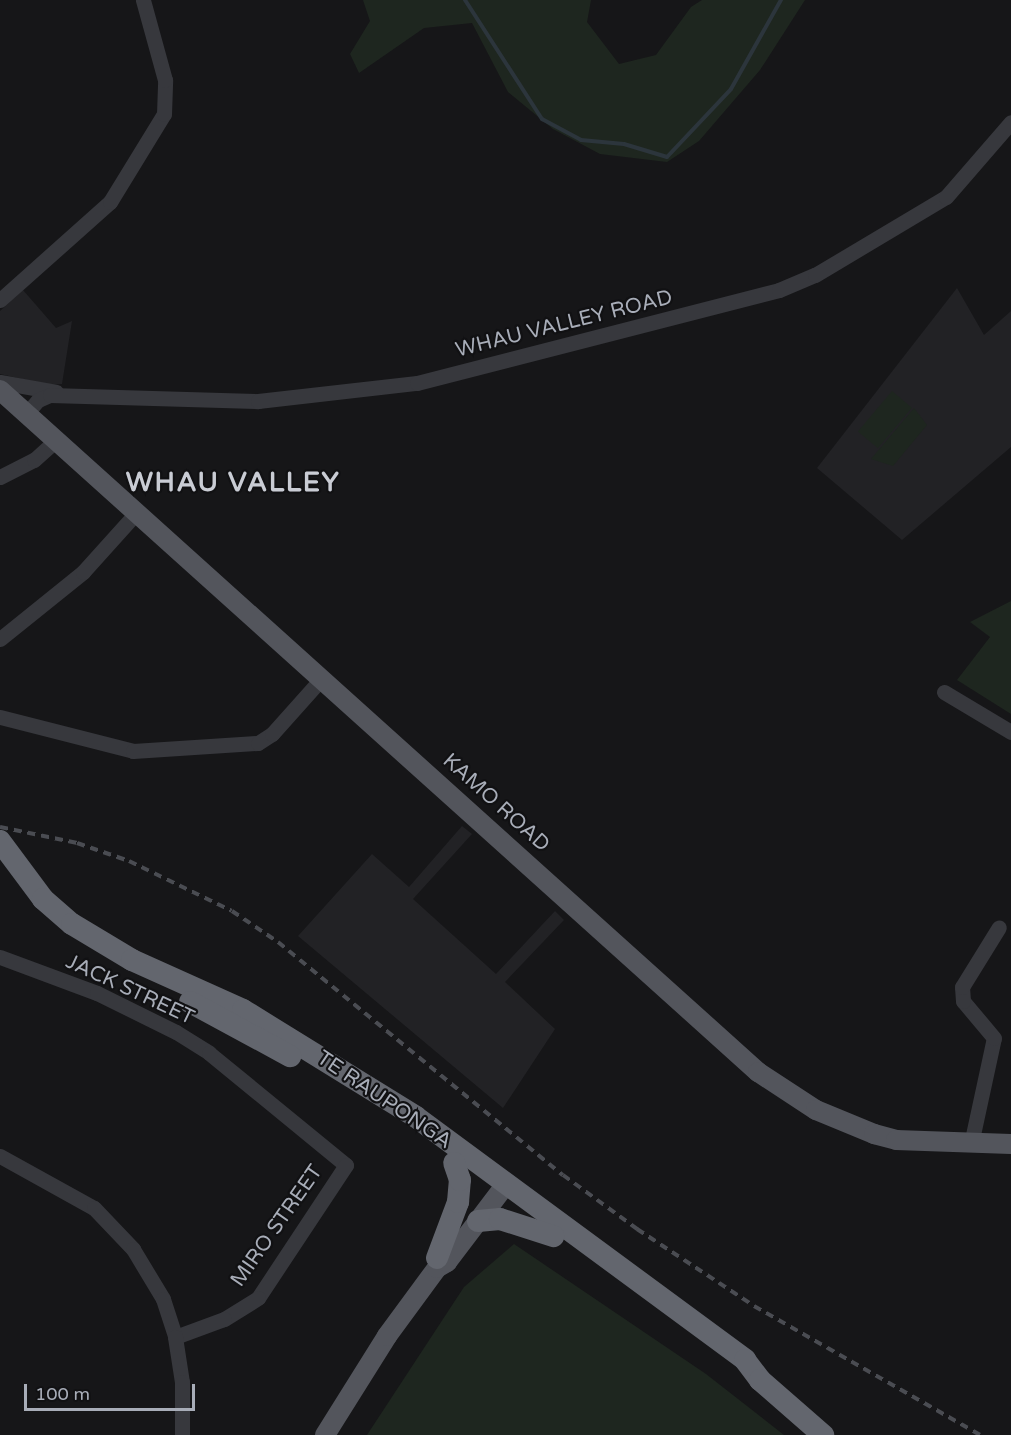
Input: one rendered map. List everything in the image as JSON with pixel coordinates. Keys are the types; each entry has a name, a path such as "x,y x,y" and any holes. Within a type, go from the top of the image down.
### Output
{"highway":[{"name":"TE RAUPONGA","path":"0,841 43,899 101,945 243,1010 416,1117 553,1236 730,1365 760,1380"},
{"name":"TE RAUPONGA","path":"0,858 44,914 84,947 271,1045 404,1126 454,1163 496,1185 745,1359 760,1380 823,1435"},
{"path":"437,1263 458,1202 460,1180 454,1163"},
{"path":"477,1221 508,1221 553,1236"}],"main road":[{"name":"KAMO ROAD","path":"0,390 696,1017 782,1089 816,1110 874,1134 896,1140 1011,1144"},
{"path":"437,1263 447,1262 477,1221 496,1185"},
{"path":"325,1435 342,1403 437,1263 496,1185"}],"street":[{"path":"0,300 110,202 164,114 165,80 143,0"},
{"name":"WHAU VALLEY ROAD","path":"0,382 68,394 258,401 417,383 779,290 814,275 946,197 1011,122"},
{"name":"WHAU VALLEY ROAD","path":"27,413 41,399 68,394"},
{"path":"0,477 34,460 56,440"},
{"path":"0,639 83,572 137,512"},
{"path":"0,717 133,750 258,743 272,734 322,678"},
{"path":"944,692 1011,732"},
{"path":"971,1144 994,1038 963,1001 962,987 999,927"},
{"name":"JACK STREET","path":"0,957 97,993 192,1042 346,1165"},
{"path":"0,1155 62,1187 115,1228 151,1276 175,1337 182,1382 182,1435"},
{"name":"MIRO STREET","path":"175,1337 224,1319 258,1298 346,1165"}],"shaded area":[{"path":"363,0 591,0 587,22 619,64 656,55 691,7 702,0 805,0 760,70 699,141 667,162 600,154 553,129 508,92 472,23 424,28 359,73 350,54 370,21"},
{"path":"957,288 984,335 1011,311 1011,447 902,540 817,468"},
{"path":"23,290 56,328 72,321 62,384 49,385 0,374 0,311"},
{"path":"892,391 912,408 878,448 858,432"},
{"path":"914,408 927,425 893,466 871,459"},
{"path":"1011,601 1011,714 957,680 990,637 970,622"},
{"path":"462,826 472,834 413,899 496,974 555,911 564,920 505,982 555,1029 503,1108 298,936 372,854 409,887"},
{"path":"514,1244 706,1374 784,1435 367,1435 464,1287"}],"waterway":[{"path":"465,0 542,119 581,140 624,144 667,157 731,89 781,0"}],"railway":[{"path":"0,827 77,843 129,861 232,911 278,942 563,1175 637,1229 754,1306 980,1435"}],"district":[{"name":"WHAU VALLEY","path":"233,483"}]}
